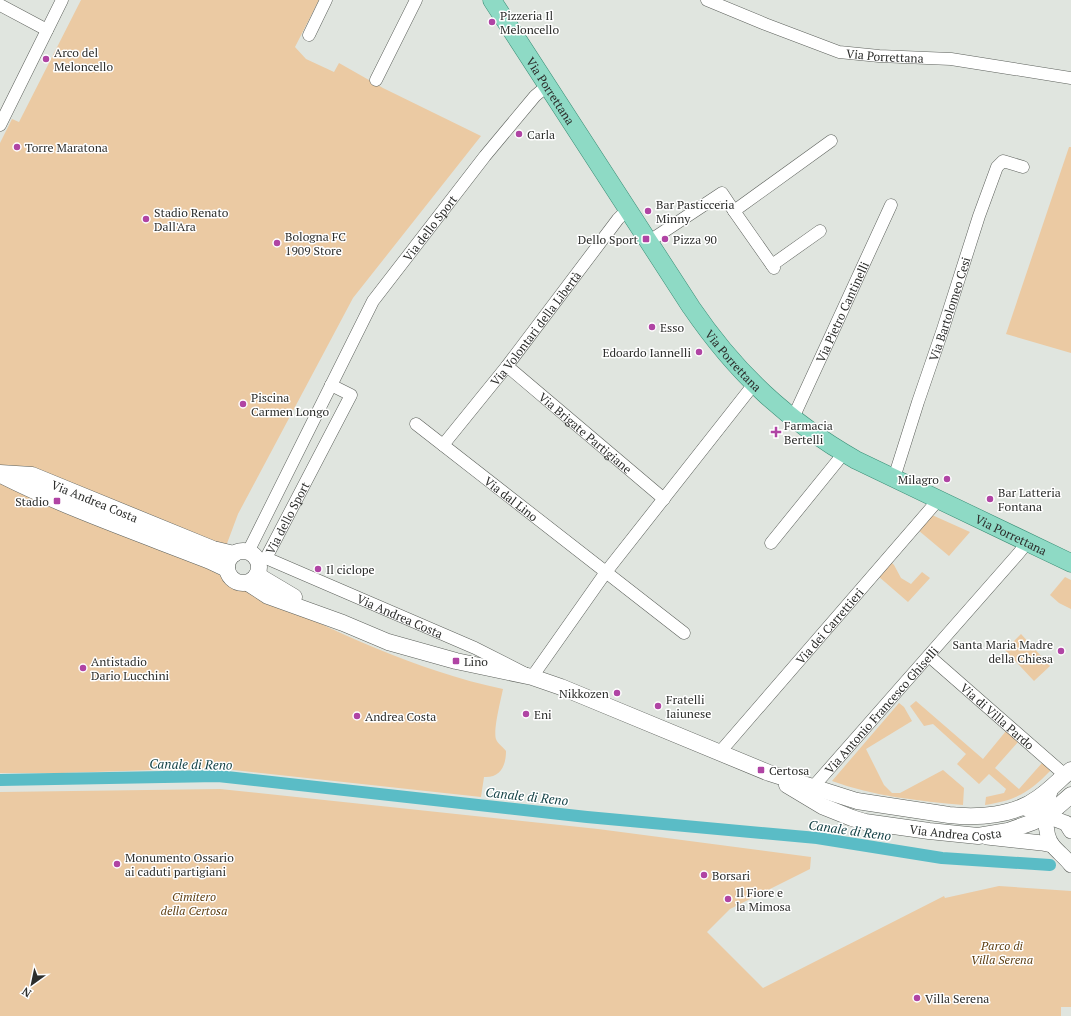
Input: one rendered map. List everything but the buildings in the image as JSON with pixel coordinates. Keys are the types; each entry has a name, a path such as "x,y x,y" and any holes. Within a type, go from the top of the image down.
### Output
{"main road":[{"name":"Via Porrettana","path":"492,0 627,210 708,332 754,384 793,418 844,453 1071,563"},
{"name":"Via Andrea Costa","path":"0,474 51,498 210,561 227,569 230,576 235,581 240,583 252,564"},
{"name":"Via Andrea Costa","path":"0,474 32,475 252,564 270,584 343,623 388,642 456,661 532,677 588,698 769,773 866,803 964,816 991,816 1022,807 1038,798 1068,772"},
{"path":"227,569 228,561 252,564"},
{"name":"Via Andrea Costa","path":"769,773 822,806 852,818 884,825 978,836 1008,831 1047,816 1071,795"}],"street":[{"path":"0,125 62,0"},
{"path":"310,35 326,0"},
{"path":"376,80 416,0"},
{"name":"Via Porrettana","path":"707,0 839,52 880,56 951,59 1071,78"},
{"path":"0,5 47,30"},
{"name":"Via dello Sport","path":"252,564 294,460 373,301 485,156 535,96 548,85"},
{"path":"734,211 831,141"},
{"name":"Via Bartolomeo Cesi","path":"894,478 997,167 1003,161 1023,167"},
{"path":"648,242 722,193 773,267 820,230"},
{"name":"Via Pietro Cantinelli","path":"793,418 891,204"},
{"name":"Via Volontari della Libertà","path":"443,445 507,366 618,219 627,210"},
{"name":"Via Brigate Partigiane","path":"507,366 664,499"},
{"path":"532,677 606,572 754,384"},
{"name":"Via dello Sport","path":"252,564 312,470 351,395 331,385"},
{"name":"Via dal Lino","path":"416,424 684,633"},
{"path":"770,543 844,453"},
{"name":"Via dello Sport","path":"294,460 312,470"},
{"name":"Via dei Carrettieri","path":"720,752 939,500"},
{"name":"Via Antonio Francesco Ghiselli","path":"813,787 1027,543"},
{"name":"Via Andrea Costa","path":"252,564 475,648 532,677"},
{"name":"Via di Villa Pardo","path":"929,656 1068,772"},
{"path":"1051,788 1048,799 1047,830 1052,845 1071,865"},
{"path":"1022,807 1063,822 1071,831"},
{"path":"978,836 1052,845"}],"green space":[{"path":"81,0 319,0 295,47 306,59 334,72 339,63 383,88 481,136 353,298 238,514 216,573 321,624 392,655 465,680 503,689 496,722 495,735 498,742 506,751 504,766 495,775 484,777 481,797 216,768 62,773 0,773 0,143 12,119 19,122"},
{"path":"1069,147 1071,147 1071,353 1006,334"},
{"path":"932,515 970,532 949,556 918,530"},
{"path":"891,562 901,578 911,584 922,572 930,578 908,602 878,576"},
{"path":"1065,577 1071,580 1071,609 1059,603 1050,595"},
{"path":"1021,634 1050,666 1034,681 1005,650"},
{"path":"916,701 983,759 1006,731 1018,742 995,768 1019,789 1042,763 1051,770 1029,790 1014,798 985,805 986,797 1004,793 1006,789 989,774 979,784 957,764 966,754 933,724 924,726 910,706"},
{"path":"899,703 904,707 912,721 866,749 884,785 892,793 900,793 943,770 964,788 963,805 913,800 880,794 864,791 832,781"},
{"name":"Cimitero della Certosa","path":"220,789 598,829 811,857 810,869 730,909 707,932 763,988 944,896 945,898 999,886 1071,891 1071,1007 1061,1007 1061,1016 0,1016 0,792"}],"waterway":[{"name":"Canale di Reno","path":"0,780 218,776 587,817 817,838 942,858 1050,865"}],"place":[{"name":"Pizzeria Il Meloncello","path":"492,22"},
{"name":"Arco del Meloncello","path":"46,59"},
{"name":"Carla","path":"519,134"},
{"name":"Torre Maratona","path":"17,147"},
{"name":"Bar Pasticceria Minny","path":"648,211"},
{"name":"Stadio Renato Dall'Ara","path":"146,219"},
{"name":"Dello Sport","path":"646,239"},
{"name":"Pizza 90","path":"665,239"},
{"name":"Bologna FC 1909 Store","path":"277,243"},
{"name":"Esso","path":"652,327"},
{"name":"Edoardo Iannelli","path":"699,352"},
{"name":"Piscina Carmen Longo","path":"243,404"},
{"name":"Farmacia Bertelli","path":"776,432"},
{"name":"Milagro","path":"947,479"},
{"name":"Bar Latteria Fontana","path":"990,499"},
{"name":"Stadio","path":"57,501"},
{"name":"Il ciclope","path":"318,569"},
{"name":"Santa Maria Madre della Chiesa","path":"1061,651"},
{"name":"Lino","path":"456,661"},
{"name":"Antistadio Dario Lucchini","path":"83,668"},
{"name":"Nikkozen","path":"617,693"},
{"name":"Fratelli Iaiunese","path":"658,706"},
{"name":"Eni","path":"526,714"},
{"name":"Andrea Costa","path":"357,716"},
{"name":"Certosa","path":"761,770"},
{"name":"Monumento Ossario ai caduti partigiani","path":"117,864"},
{"name":"Borsari","path":"704,875"},
{"name":"Il Fiore e la Mimosa","path":"728,899"},
{"name":"Villa Serena","path":"917,998"}],"park label":[{"name":"Parco di Villa Serena","path":"1002,952"}]}
